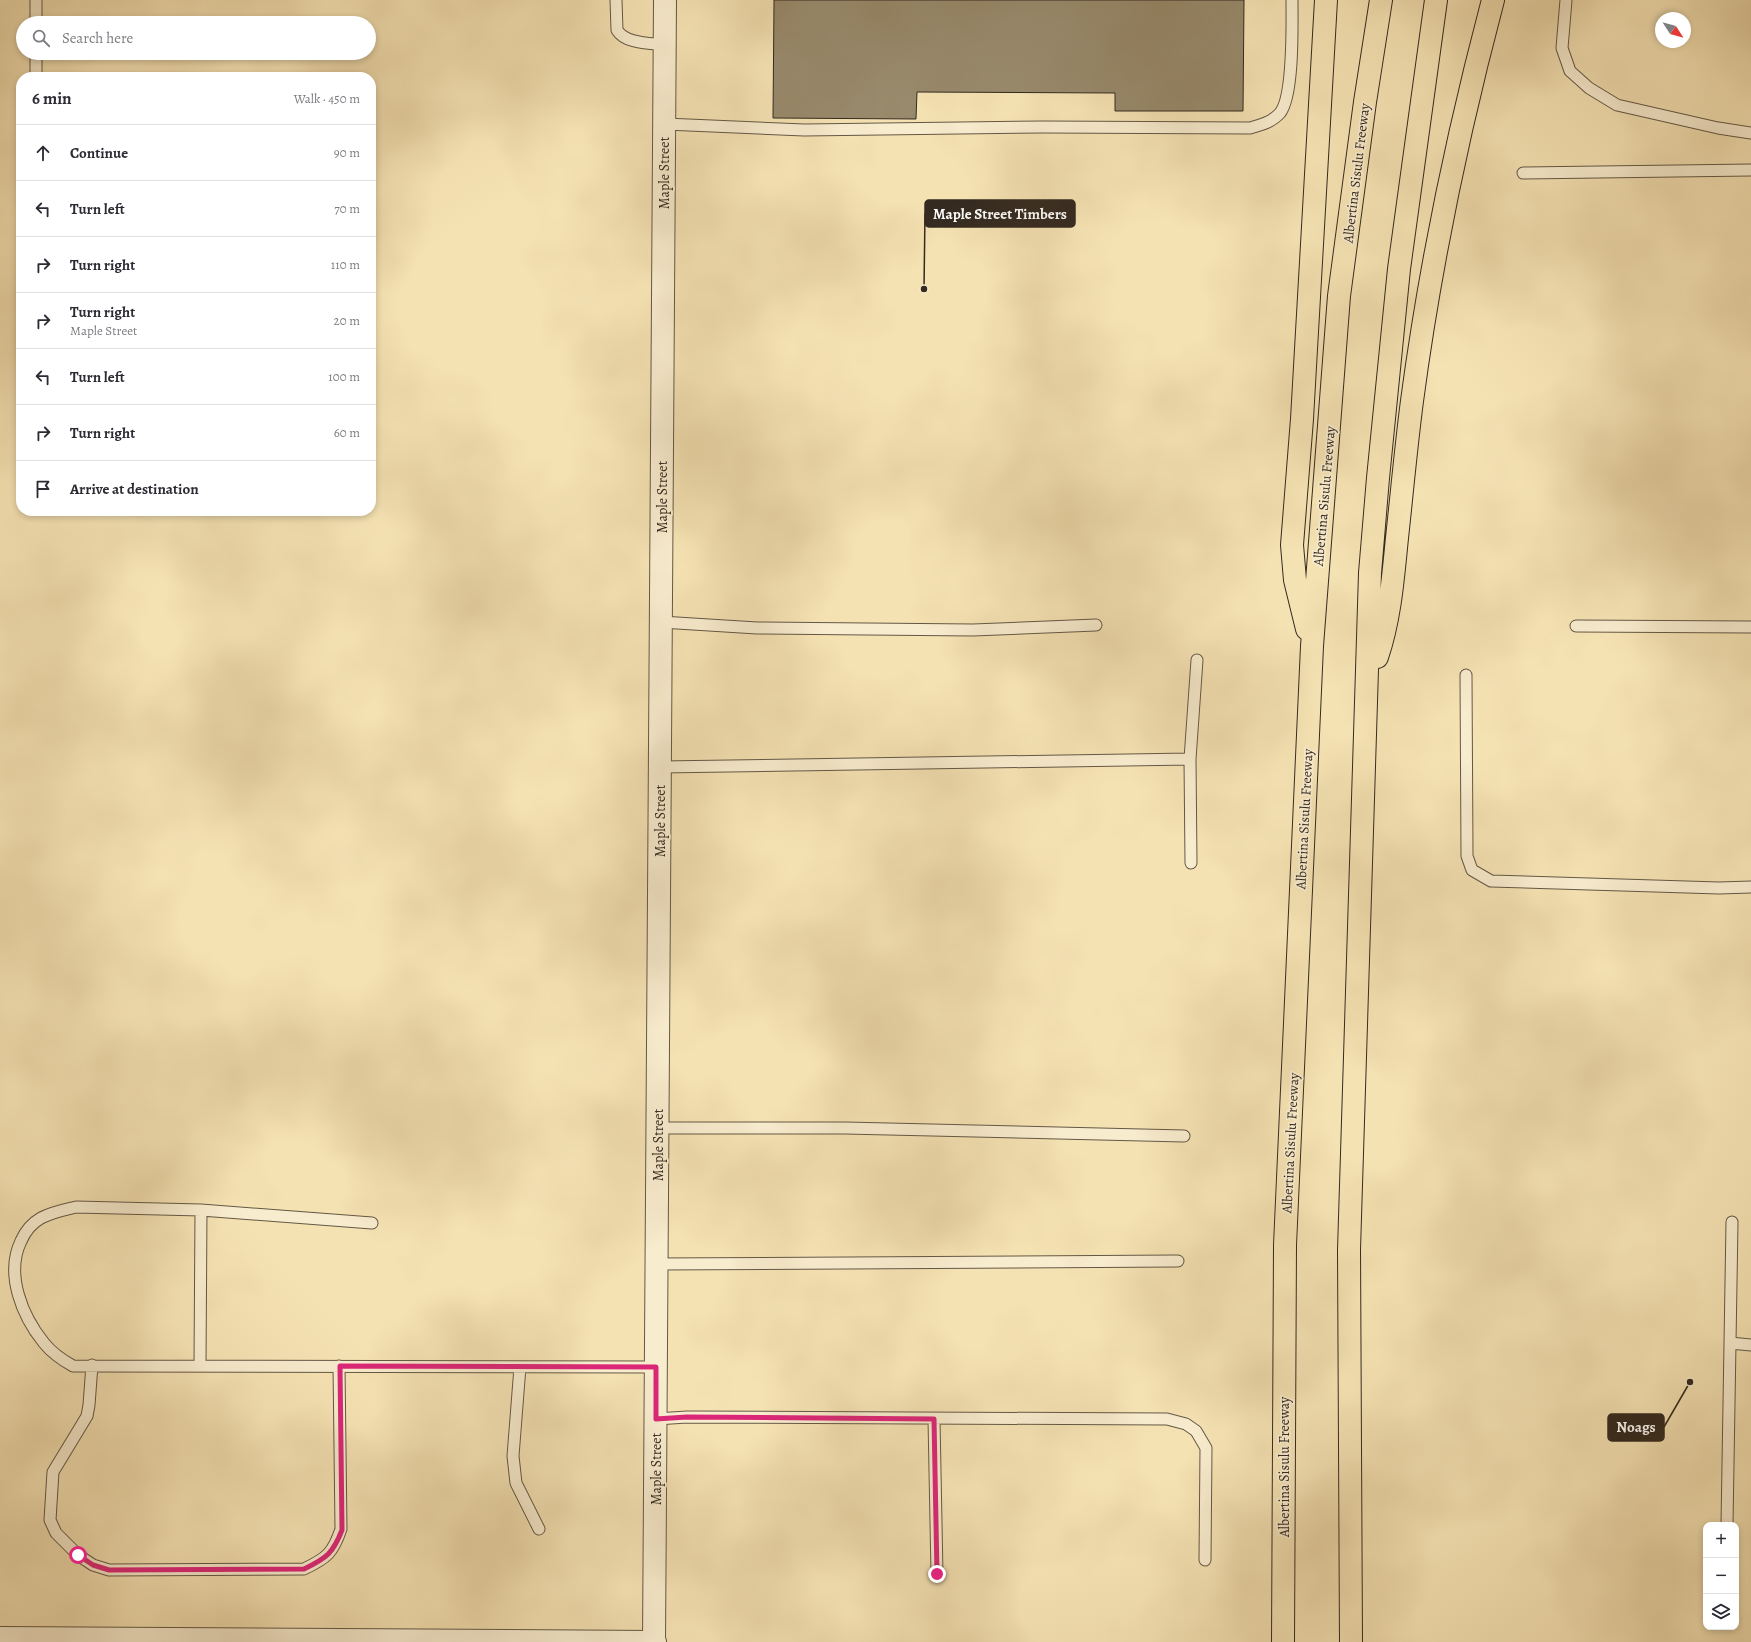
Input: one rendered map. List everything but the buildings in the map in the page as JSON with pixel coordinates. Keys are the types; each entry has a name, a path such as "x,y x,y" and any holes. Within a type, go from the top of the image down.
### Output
{"highway":[{"path":"1312,646 1295,580 1292,546 1302,411 1326,0"},
{"name":"Albertina Sisulu Freeway","path":"1283,1642 1285,1246 1312,646 1340,296 1365,102 1381,0"},
{"path":"1350,1642 1350,1250 1368,682 1370,573 1399,269 1436,0"},
{"path":"1368,682 1381,644 1393,586 1408,433 1422,326 1444,205 1468,97 1493,0"}],"street":[{"name":"Maple Street","path":"655,1642 665,0"},
{"path":"0,1638 655,1642"}],"lane":[{"path":"36,0 36,16"},
{"path":"616,0 617,30 619,34 629,39 665,46"},
{"path":"665,124 804,130 1043,127 1250,128 1272,120 1281,112 1285,100 1288,86 1292,34 1292,0"},
{"path":"1566,0 1562,48 1570,71 1589,88 1617,106 1718,128 1751,133"},
{"path":"36,60 36,72"},
{"path":"1523,174 1751,170"},
{"path":"661,622 757,628 973,630 1096,625"},
{"path":"1576,626 1751,627"},
{"path":"1191,863 1190,759 1197,660"},
{"path":"1466,675 1467,856 1472,870 1491,881 1719,888 1751,887"},
{"path":"660,767 1190,759"},
{"path":"658,1128 845,1128 1184,1136"},
{"path":"372,1223 201,1210 76,1207 57,1211 39,1218 25,1232 17,1250 14,1266 16,1285 23,1306 44,1343 58,1357 73,1366 656,1367"},
{"path":"200,1366 201,1210"},
{"path":"1728,1522 1732,1222"},
{"path":"657,1264 1178,1261"},
{"path":"1730,1343 1751,1345"},
{"path":"92,1365 87,1416 53,1472 50,1520 56,1533 78,1555 93,1565 109,1570 304,1569 321,1561 335,1547 342,1530 340,1366"},
{"path":"520,1367 513,1456 514,1470 516,1483 539,1529"},
{"path":"656,1419 687,1417 1167,1419 1186,1424 1196,1431 1206,1448 1205,1560"},
{"path":"934,1419 937,1574"}],"place":[{"name":"Maple Street Timbers","path":"924,289"},
{"name":"Noags","path":"1690,1382"}],"route":[{"path":"78,1555 93,1565 109,1570 304,1569 321,1561 335,1547 342,1530 340,1366 656,1367 656,1419 687,1417 934,1419 937,1574"}]}
